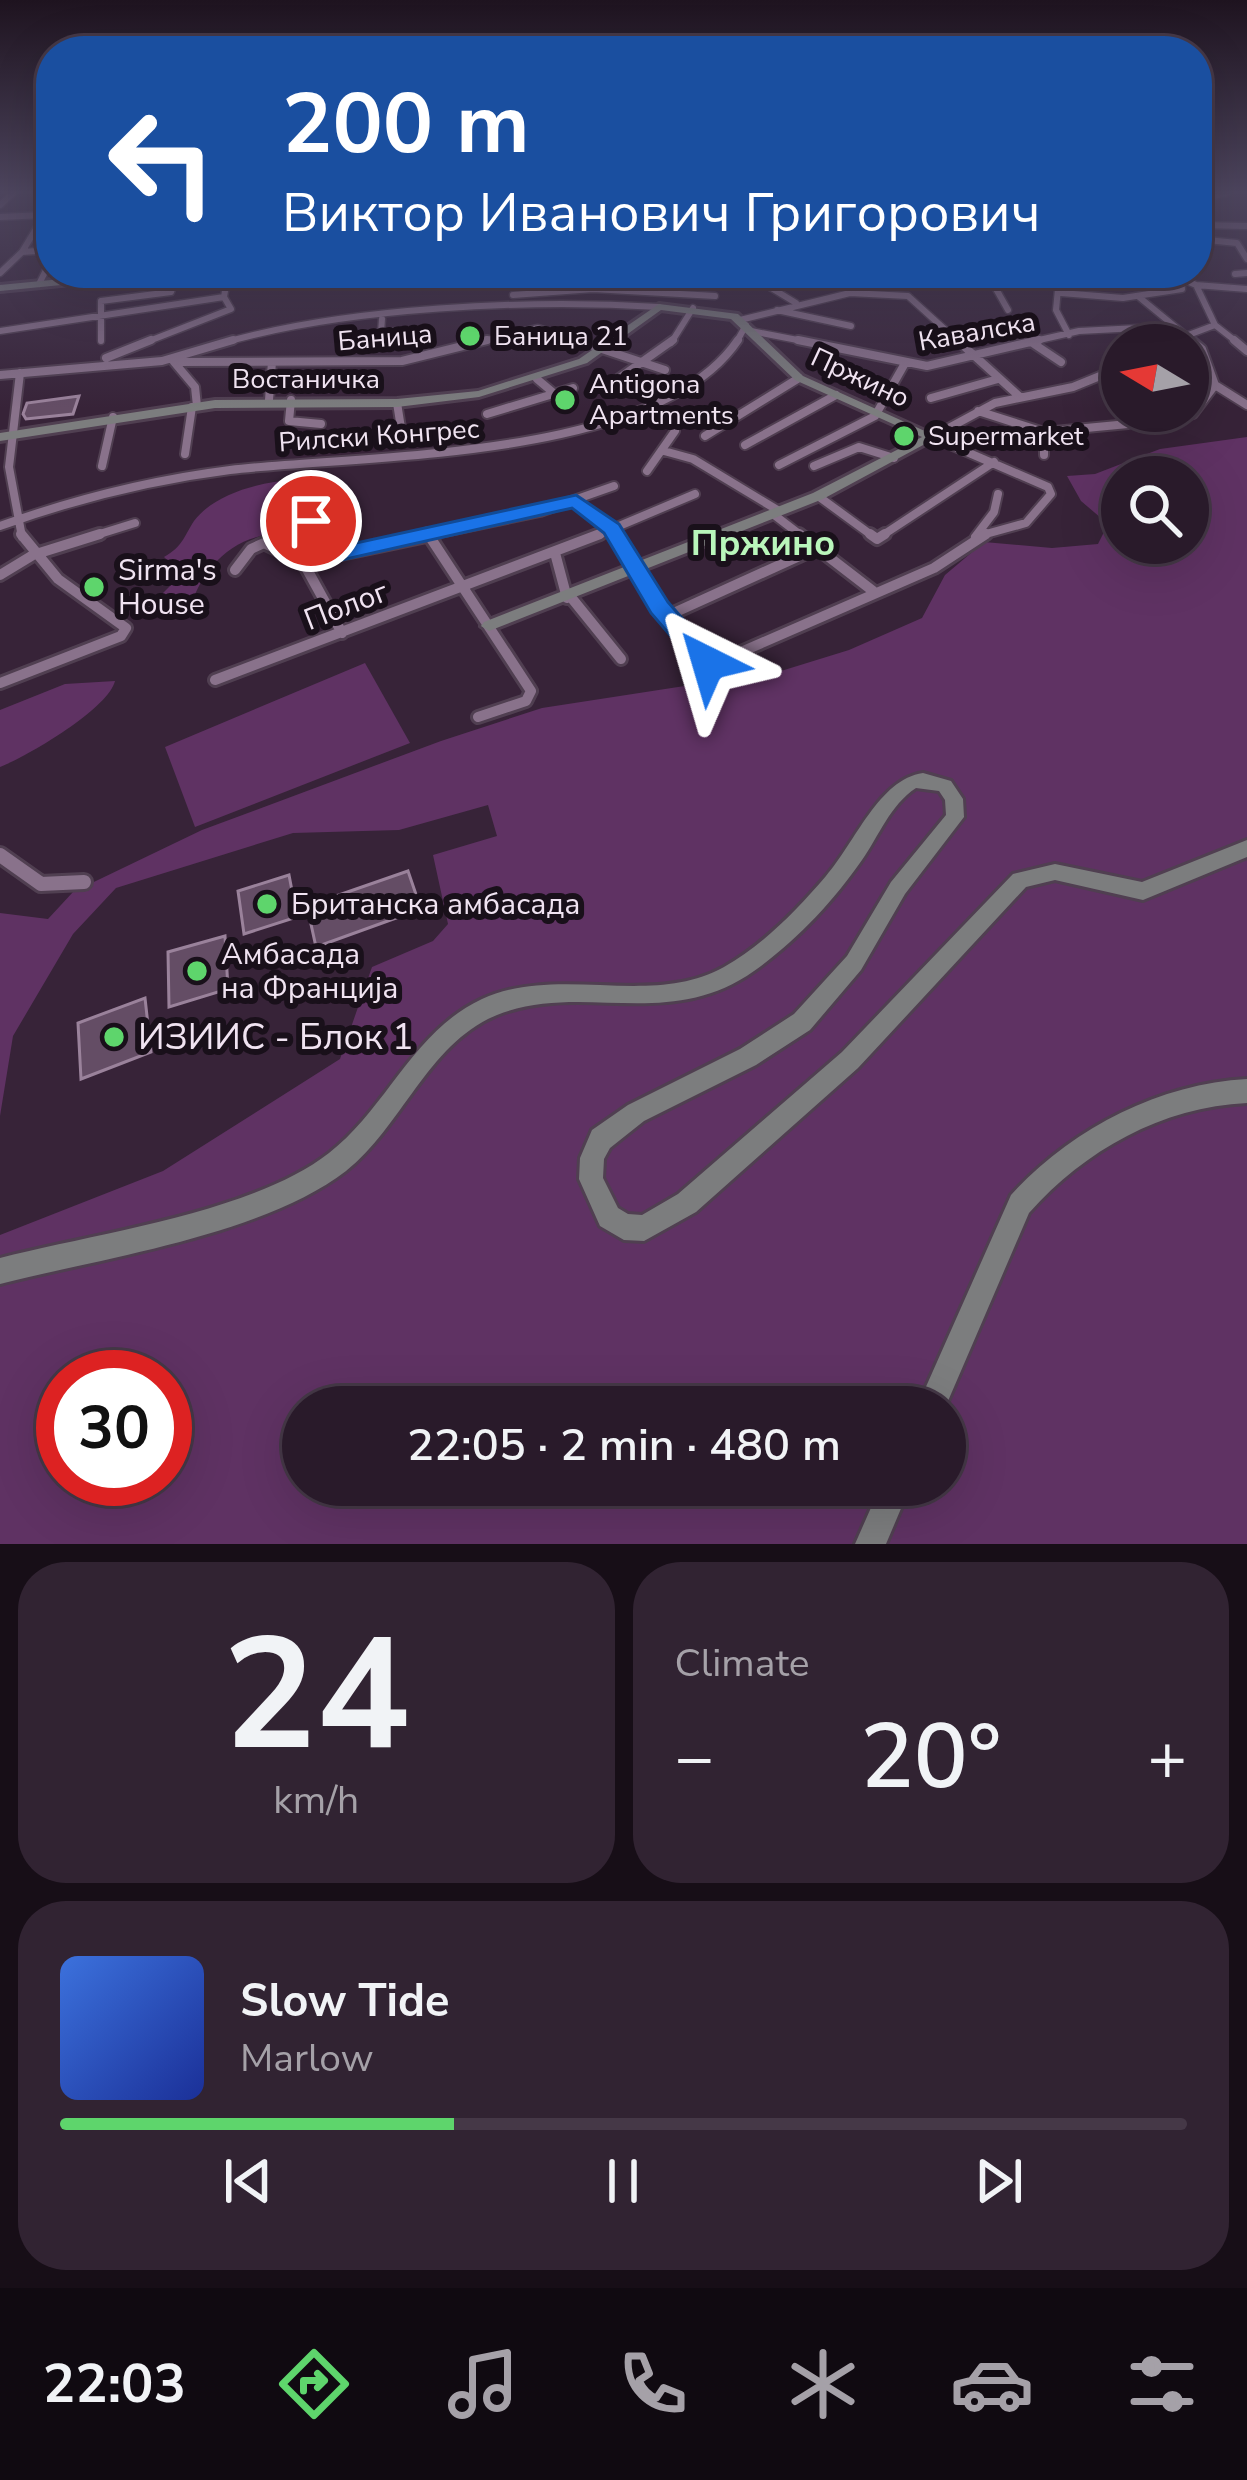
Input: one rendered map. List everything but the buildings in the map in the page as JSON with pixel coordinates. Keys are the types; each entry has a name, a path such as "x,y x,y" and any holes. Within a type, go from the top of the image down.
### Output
{"street":[{"path":"1234,274 1247,273"},
{"path":"0,288 36,284"},
{"path":"1212,286 1247,289"},
{"path":"101,341 101,302 171,292 172,288"},
{"path":"106,358 231,309 222,288"},
{"path":"0,332 98,318 236,288"},
{"path":"771,288 797,304"},
{"path":"996,288 1008,310"},
{"name":"Кавалска","path":"1058,288 1061,293"},
{"name":"Кавалска","path":"1061,293 1139,297 1180,288"},
{"path":"1197,288 1215,325 1247,351"},
{"path":"513,295 613,290 716,296"},
{"path":"543,292 565,301"},
{"path":"0,375 162,361 266,328 565,301 693,308 747,330 776,310 856,293 908,296 971,358 1020,397"},
{"name":"Кавалска","path":"1061,293 1056,310 1069,335"},
{"path":"1139,297 1172,324"},
{"name":"Востаничка","path":"5,435 113,416 269,400 397,403 479,394 537,379 605,348 659,307"},
{"path":"616,381 670,345 693,308"},
{"path":"776,310 851,326"},
{"path":"382,319 381,332 422,330"},
{"path":"1209,327 1215,325"},
{"name":"Баница","path":"162,361 402,361 538,328 605,348"},
{"name":"Кавалска","path":"747,330 904,365 971,358 1101,332"},
{"name":"Пржино","path":"747,330 799,378 1052,490 1026,523 975,537"},
{"name":"Рилски Конгрес","path":"0,526 120,489 208,473 424,459 555,436 617,418 672,393 708,372 747,330"},
{"path":"1034,344 1061,362"},
{"path":"605,348 664,370"},
{"path":"174,362 195,387 184,454"},
{"path":"269,400 272,362"},
{"path":"779,465 877,413 904,365"},
{"path":"1209,368 1215,385 1247,405"},
{"path":"0,683 121,636 125,626 111,611 72,591 33,555 15,520 5,435 9,402 20,373"},
{"path":"489,626 818,496 978,411 1101,376"},
{"path":"705,436 799,378"},
{"path":"537,379 556,395"},
{"path":"932,398 998,379"},
{"path":"1209,395 1215,385"},
{"path":"487,414 573,388"},
{"path":"745,445 836,395"},
{"path":"291,400 289,421 321,424"},
{"path":"397,403 401,428"},
{"path":"978,411 1012,426 1044,432 1101,427"},
{"path":"102,466 113,416"},
{"path":"646,471 675,431"},
{"path":"1044,432 1044,455"},
{"path":"814,466 859,447 894,458"},
{"path":"664,451 689,457 776,512 873,591"},
{"path":"818,496 877,538 994,462"},
{"path":"302,562 576,501 614,487"},
{"name":"Полог","path":"215,680 555,553 695,494"},
{"path":"576,501 612,529 667,616 708,663 934,568 975,537 994,512 998,494"},
{"path":"287,550 284,536 290,523 344,521"},
{"path":"0,574 33,555 135,524"},
{"path":"428,534 531,697 478,717"},
{"path":"235,570 260,544 287,550 302,562 342,633"},
{"path":"667,616 818,548"},
{"path":"555,553 569,597 621,659"},
{"path":"0,1271 255,1205 297,1189 364,1138 425,1063 471,1018 531,995 664,992 727,976 763,950 838,874 901,789 920,780 937,782 954,799 951,826 915,865 831,994 776,1040 636,1113 601,1139 590,1167 596,1198 617,1223 644,1228 687,1203 850,1060 1020,880 1054,872 1144,891 1247,848"},
{"path":"0,855 41,884 84,882"},
{"path":"940,1386 1020,1204 1042,1175 1073,1150 1178,1104 1247,1091"},
{"path":"870,1544 887,1506"}],"shaded area":[{"path":"1247,437 1247,1544 0,1544 0,1235 163,1171 340,1059 372,967 433,941 448,924 433,855 497,836 488,805 399,830 293,833 116,888 73,934 13,1036 0,1116 0,913 48,919 73,892 202,830 542,708 781,671 849,650 922,618 945,575 984,542 1052,548 1098,544 1101,538 1101,564 1209,564 1209,456 1142,456 1160,449"},
{"path":"1101,472 1101,518 1081,501 1067,476"},
{"path":"293,480 347,496 344,515 293,515 279,534 233,548 210,569 189,613 167,609 156,600 182,574 164,557 179,545 203,511 239,491"},
{"path":"365,663 410,743 195,827 165,747"},
{"path":"115,681 83,718 0,767 0,710 65,684"}],"place":[{"name":"Баница 21","path":"470,336"},
{"name":"Antigona Apartments","path":"565,400"},
{"name":"Supermarket","path":"904,436"},
{"name":"Sirma's House","path":"94,587"},
{"name":"Британска амбасада","path":"267,904"},
{"name":"Амбасада на Франција","path":"197,971"},
{"name":"ИЗИИС - Блок 1","path":"114,1037"}],"district":[{"name":"Пржино","path":"763,543"}],"route":[{"path":"311,521 290,523 285,529 287,550 302,562 576,501 612,529 659,608 708,663"}]}
